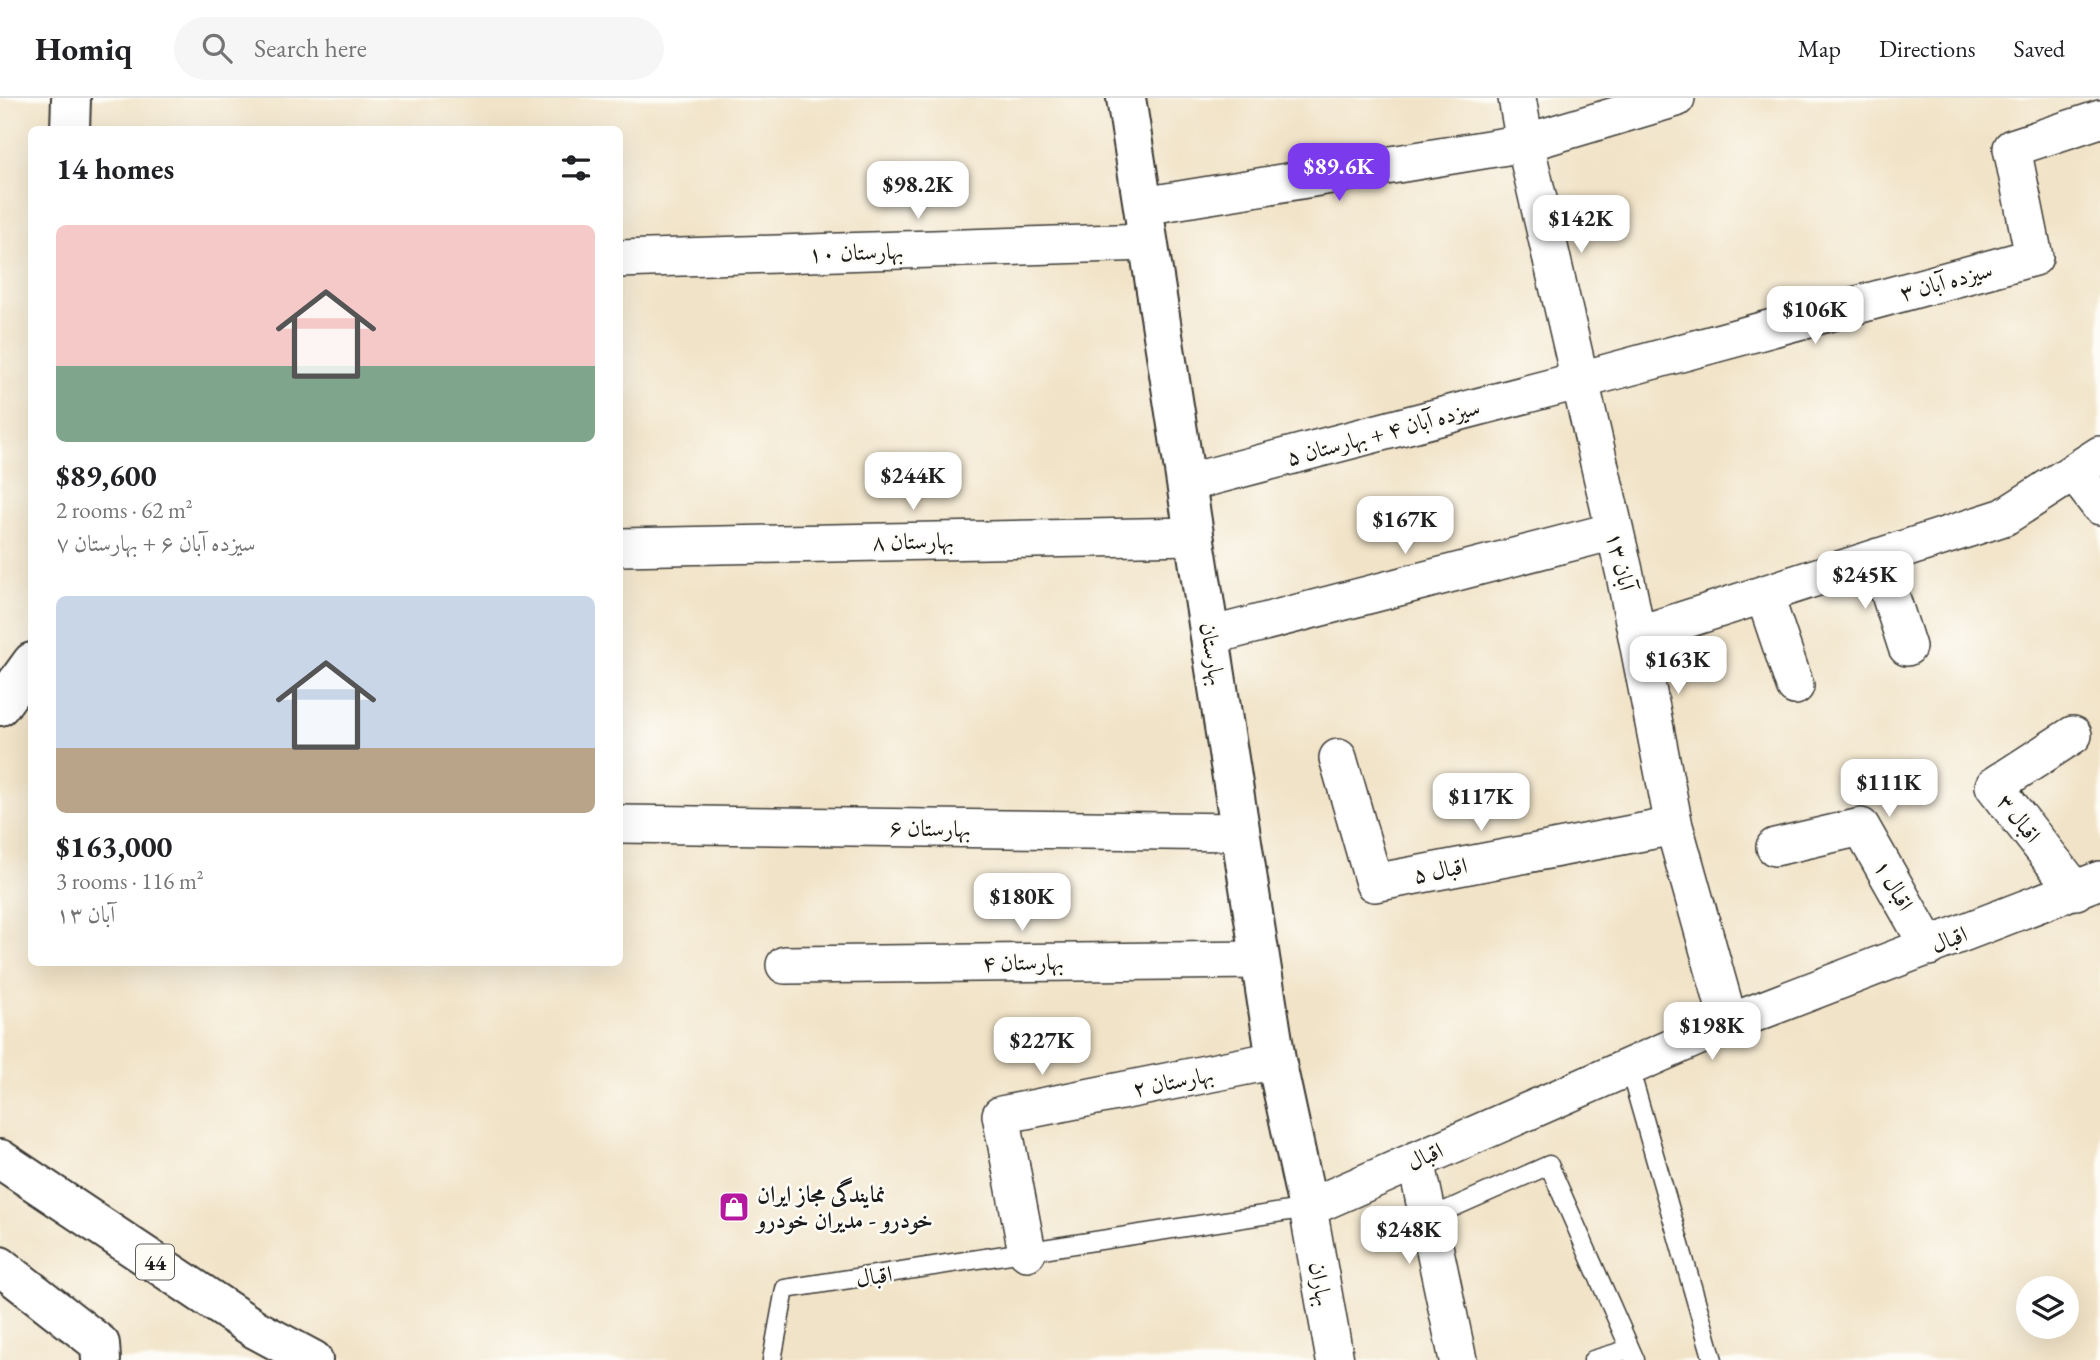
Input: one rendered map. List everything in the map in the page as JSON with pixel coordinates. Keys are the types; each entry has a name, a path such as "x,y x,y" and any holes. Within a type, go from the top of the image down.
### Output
{"main road":[{"path":"70,126 71,98"},
{"name":"بهارستان","path":"1126,98 1276,1060 1308,1208"},
{"path":"0,706 28,668"},
{"name":"44","path":"0,1159 256,1329 313,1360"},
{"path":"0,1266 100,1344 102,1360"}],"street":[{"name":"۱۳ آبان","path":"1517,98 1637,635 1674,825 1729,1023"},
{"name":"بهارستان ۱۰","path":"623,260 1146,224 1525,143 1676,98"},
{"name":"سیزده آبان ۳","path":"1581,380 2034,257 2012,148 2100,119"},
{"name":"سیزده آبان ۴ + بهارستان ۵","path":"1186,483 1581,380"},
{"path":"1637,635 2004,517 2087,463 2100,506"},
{"path":"1210,636 1614,531"},
{"name":"بهارستان ۸","path":"626,547 1194,536"},
{"path":"1878,557 1907,647"},
{"path":"1763,594 1795,686"},
{"name":"اقبال ۳","path":"2073,735 1994,786 2088,886"},
{"name":"اقبال ۵","path":"1338,758 1374,883 1674,825"},
{"name":"بهارستان ۶","path":"623,824 1240,832"},
{"name":"اقبال ۱","path":"1775,847 1861,827 1929,947"},
{"name":"اقبال","path":"1308,1208 1729,1023 2088,886"},
{"name":"بهارستان ۴","path":"785,965 1260,960"},
{"name":"بهارستان ۲","path":"1027,1252 1001,1115 1276,1060"},
{"path":"1416,1160 1458,1360"},
{"name":"بهاران","path":"1308,1208 1335,1360"}],"lane":[{"path":"1629,1067 1713,1360"},
{"path":"1429,1218 1549,1165 1633,1354 1593,1360"},
{"name":"اقبال","path":"772,1360 785,1289 1308,1208"}],"place":[{"name":"نمایندگی مجاز ایران خودرو - مدیران خودرو","path":"734,1207"}]}
